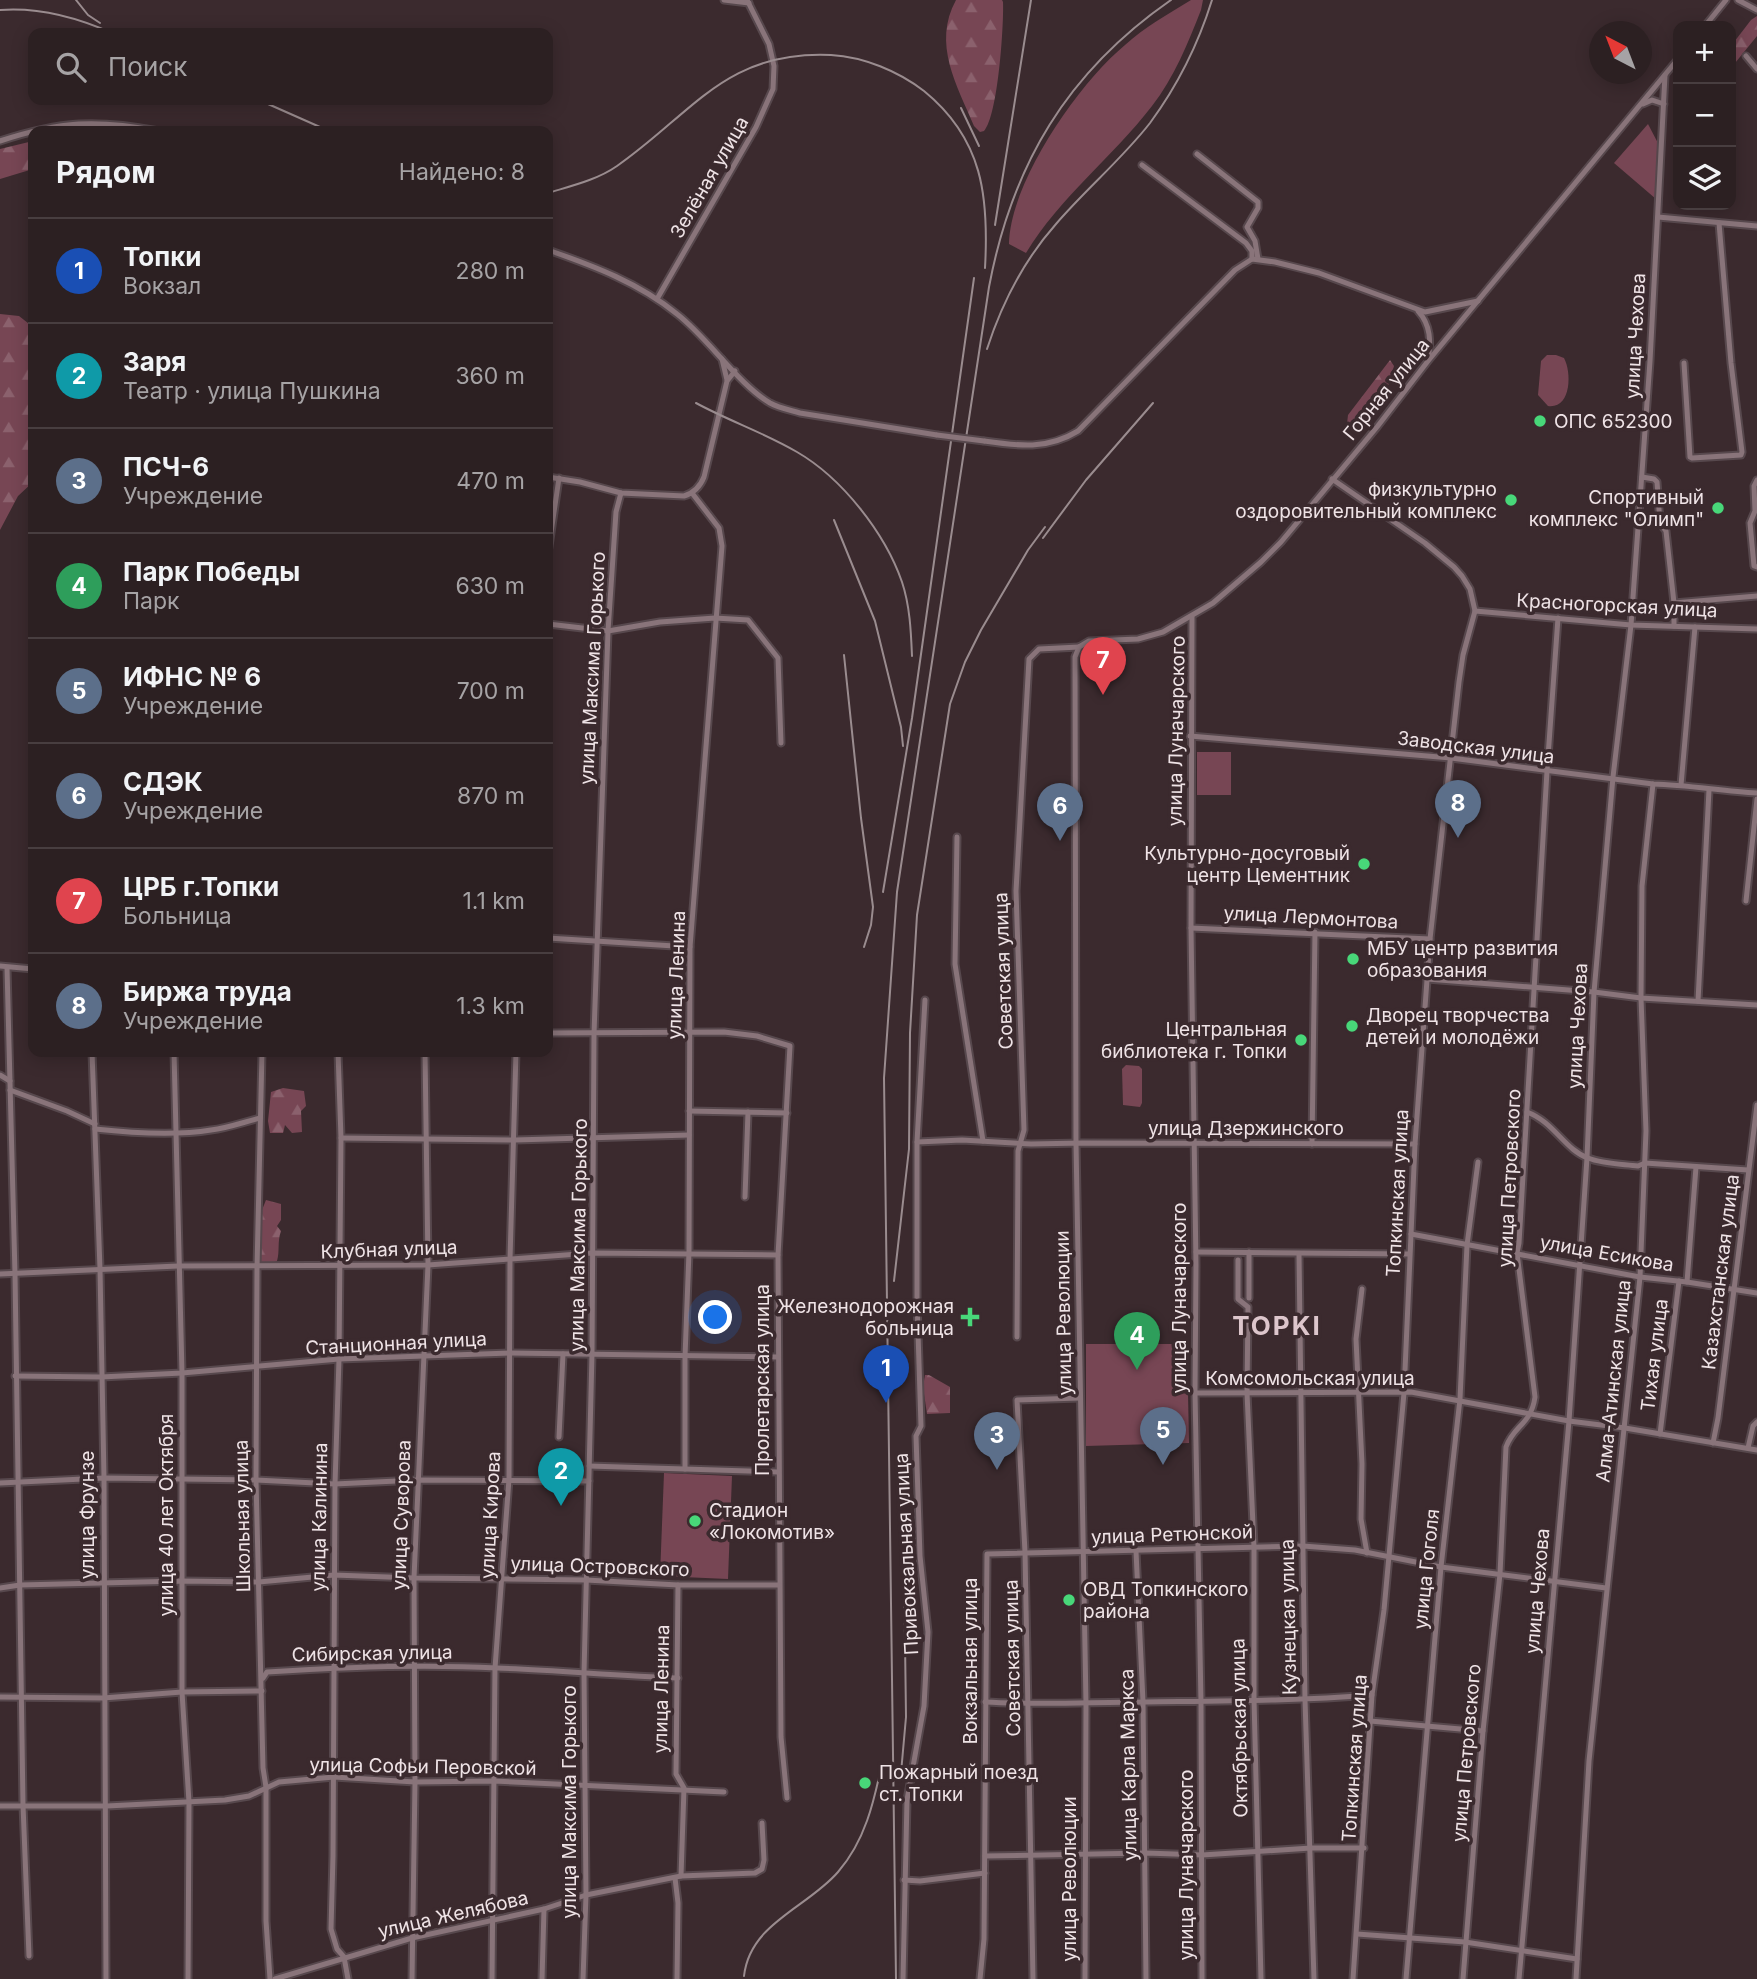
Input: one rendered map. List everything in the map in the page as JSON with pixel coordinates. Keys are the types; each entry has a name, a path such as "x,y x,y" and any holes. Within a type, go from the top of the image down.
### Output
{"street":[{"path":"724,0 748,2"},
{"path":"1709,21 1726,0"},
{"path":"1738,0 1757,10"},
{"name":"Зелёная улица","path":"657,299 765,111 773,89 774,66 767,39 748,2"},
{"path":"1746,56 1757,69"},
{"name":"Горная улица","path":"1079,647 1089,641 1146,638 1163,632 1192,617 1222,596 1261,562 1281,542 1377,427 1428,361 1673,65"},
{"name":"улица Чехова","path":"1519,1979 1569,1422 1587,1158 1594,992 1613,777 1631,625 1665,75"},
{"path":"1654,89 1664,104"},
{"path":"1640,105 1652,100 1664,104"},
{"path":"59,126 85,122 126,126"},
{"path":"0,141 28,132"},
{"path":"1197,154 1258,202 1258,208 1247,227 1255,241 1255,259"},
{"path":"1142,165 1247,243 1255,259"},
{"path":"1658,217 1757,226"},
{"path":"1684,363 1690,457 1741,455 1719,223"},
{"path":"553,252 609,272 657,299 688,322 762,397 778,407 800,413 1019,446 1054,443 1078,431 1235,270 1255,259 1319,273 1418,311 1437,311 1478,300"},
{"path":"1418,311 1425,319 1429,333 1428,361"},
{"path":"721,356 727,381"},
{"path":"553,477 621,493 676,496 692,493 704,477 727,381 735,371"},
{"path":"1642,477 1654,478 1657,482 1660,523 1666,531 1674,626"},
{"path":"553,515 559,478"},
{"path":"1332,479 1425,543 1454,567 1470,589 1475,611"},
{"path":"1757,480 1754,486 1755,511 1750,523 1754,566 1757,568"},
{"name":"улица Максима Горького","path":"583,1979 586,1895 584,1673 592,1354 594,1034 608,631 616,512 621,493"},
{"name":"улица Ленина","path":"685,1469 690,947 721,532 692,493"},
{"path":"1674,603 1757,596"},
{"name":"Красногорская улица","path":"1475,611 1631,625 1757,629"},
{"name":"Топкинская улица","path":"1353,1979 1364,1848 1372,1695 1389,1557 1404,1393 1415,1144 1430,939 1463,655 1475,611"},
{"name":"улица Луначарского","path":"1192,617 1191,928 1202,1979"},
{"path":"553,625 608,631 660,622 715,618 748,620 778,658 781,743"},
{"name":"улица Петровского","path":"1463,1979 1483,1731 1500,1574 1507,1447 1509,1440 1531,1414 1534,1383 1517,1253 1558,618"},
{"path":"1681,785 1695,627"},
{"name":"улица Революции","path":"1079,647 1075,657 1076,1143 1086,1704 1085,1979"},
{"name":"Советская улица","path":"1017,1337 1018,1151 1024,1130 1016,891 1028,659 1040,649 1079,647"},
{"name":"Заводская улица","path":"1190,736 1451,758 1653,784 1757,793"},
{"name":"Алма-Атинская улица","path":"1576,1979 1589,1761 1640,1277 1645,1163 1641,998 1642,886 1653,784"},
{"path":"1698,1001 1709,790"},
{"path":"1746,901 1757,799"},
{"path":"957,837 956,964 983,1141"},
{"name":"улица Лермонтова","path":"1191,928 1430,939"},
{"path":"1312,1144 1315,932"},
{"path":"553,938 690,947"},
{"path":"0,966 28,969"},
{"path":"7,968 15,1274 23,1805 29,1956"},
{"path":"1427,979 1757,1006"},
{"name":"Привокзальная улица","path":"903,1979 906,1800 924,1706 928,1632 920,1556 916,1436 920,1426 917,1142 925,1000"},
{"name":"Пролетарская улица","path":"689,1033 724,1032 757,1036 790,1046 778,1255 781,1737 787,1798"},
{"path":"553,1034 689,1033"},
{"name":"улица Фрунзе","path":"92,1057 104,1478 106,1979"},
{"name":"улица 40 лет Октября","path":"174,1057 182,1373 182,1692 189,1802 188,1979"},
{"name":"Школьная улица","path":"262,1057 256,1480 263,1768 266,1787 266,1921 273,1979"},
{"name":"улица Калинина","path":"338,1057 341,1138 340,1267 331,1929 337,1950 344,1957 348,1979"},
{"name":"улица Суворова","path":"412,1979 414,1578 428,1265 425,1057"},
{"name":"улица Кирова","path":"492,1979 495,1668 509,1479 510,1259 516,1057"},
{"path":"0,1075 10,1081"},
{"path":"10,1090 67,1111 95,1126 176,1132 211,1130 260,1118"},
{"name":"Казахстанская улица","path":"1713,1443 1757,1104"},
{"path":"689,1111 787,1113"},
{"path":"745,1197 748,1112"},
{"path":"1527,1112 1546,1122 1587,1158 1638,1166 1645,1163 1748,1170"},
{"path":"341,1138 515,1140 689,1135"},
{"name":"улица Дзержинского","path":"917,1142 1415,1144"},
{"name":"улица Гоголя","path":"1406,1979 1426,1725 1460,1399 1467,1245 1478,1162"},
{"name":"Тихая улица","path":"1688,1282 1696,1167"},
{"name":"улица Есикова","path":"1411,1234 1640,1277 1757,1293"},
{"path":"1195,1252 1409,1254"},
{"path":"1249,1252 1249,1298"},
{"name":"Клубная улица","path":"0,1274 178,1266 257,1268 428,1265 592,1253 778,1255"},
{"name":"Кузнецкая улица","path":"1299,1254 1305,1700 1314,1979"},
{"name":"Октябрьская улица","path":"1238,1260 1238,1298 1248,1307 1247,1393 1254,1547 1254,1699 1261,1979"},
{"name":"Тихая улица","path":"1660,1434 1679,1281"},
{"name":"Топкинская улица","path":"1362,1289 1356,1339 1362,1464 1361,1518 1367,1553"},
{"name":"Станционная улица","path":"15,1376 101,1377 182,1373 339,1359 511,1353 778,1357"},
{"path":"559,1437 562,1354"},
{"name":"Комсомольская улица","path":"1195,1393 1411,1392 1460,1399 1569,1422 1625,1428 1757,1450"},
{"name":"Советская улица","path":"1033,1979 1025,1552 1017,1400 1080,1398"},
{"path":"1748,1448 1753,1426 1757,1422"},
{"path":"589,1466 778,1472"},
{"path":"0,1483 104,1478 335,1484 417,1480 589,1481"},
{"name":"улица Ретюнской","path":"987,1554 1303,1546 1606,1588"},
{"name":"улица Карла Маркса","path":"1136,1551 1143,1702 1146,1979"},
{"name":"Вокзальная улица","path":"980,1979 984,1939 987,1554"},
{"name":"улица Островского","path":"0,1588 20,1585 181,1581 259,1582 334,1575 586,1580 678,1585 779,1585"},
{"name":"улица Ленина","path":"677,1979 678,1877 684,1788 676,1774 678,1585"},
{"name":"Сибирская улица","path":"262,1692 264,1675 267,1672 333,1667 495,1668 678,1678"},
{"path":"0,1697 103,1698 182,1692 262,1692"},
{"path":"985,1702 1201,1702 1305,1700 1372,1695"},
{"path":"1370,1721 1483,1731"},
{"name":"улица Софьи Перовской","path":"0,1806 107,1806 189,1802 249,1796 266,1787 295,1779 334,1777 415,1782 494,1781 684,1788 724,1792"},
{"name":"улица Желябова","path":"273,1979 412,1938 544,1909 586,1895 678,1877 755,1873 762,1869 764,1860 762,1824"},
{"path":"985,1856 1146,1853 1202,1855 1311,1848 1364,1848"},
{"path":"904,1880 920,1881 985,1873"},
{"path":"542,1979 544,1909"},
{"path":"1357,1934 1465,1942 1577,1959"}],"green space":[{"path":"956,0 1003,2 1001,49 993,108 989,122 984,131 980,132 974,126 955,80 947,48 949,16"},
{"path":"1191,0 1203,0 1201,10 1174,72 1152,106 1054,214 1026,253 1009,244 1012,219 1021,192 1034,164 1068,109 1087,84 1125,45"},
{"path":"1757,16 1757,36 1736,62 1736,40"},
{"path":"1648,124 1660,147 1656,199 1614,163"},
{"path":"28,142 28,171 0,179 0,149"},
{"path":"0,314 19,316 28,323 28,487 18,496 0,530"},
{"path":"1547,355 1564,358 1569,381 1561,402 1548,406 1538,395 1541,361"},
{"path":"1390,360 1394,366 1387,388 1366,415 1349,427 1348,415"},
{"path":"1197,752 1231,752 1231,795 1197,795"},
{"path":"1126,1065 1139,1066 1142,1069 1140,1107 1123,1105 1122,1069"},
{"path":"283,1088 304,1091 306,1106 301,1111 302,1132 292,1133 285,1125 283,1133 270,1133 268,1121 271,1092"},
{"path":"266,1200 281,1204 281,1220 277,1226 281,1231 278,1257 277,1261 269,1264 260,1262 262,1210"},
{"path":"1086,1344 1187,1344 1189,1443 1086,1446"},
{"path":"925,1375 950,1387 950,1413 927,1414 923,1387"},
{"name":"Стадион «Локомотив»","path":"664,1473 732,1476 728,1579 660,1576"}],"railway":[{"path":"76,0 88,15 100,23"},
{"path":"995,225 1031,0"},
{"path":"896,1979 884,1078 897,892 989,287 999,243 1029,162 1074,90 1102,58 1134,28 1171,0"},
{"path":"987,349 1007,299 1044,238 1139,136 1170,94 1194,49 1212,0"},
{"path":"0,10 57,14 100,28"},
{"path":"553,191 584,182 617,166 690,106 737,74 764,63 795,56 843,56 880,66 914,84 944,109 959,129 970,149 983,193 985,268"},
{"path":"270,105 318,126"},
{"path":"961,108 979,146"},
{"path":"883,892 912,718 974,278"},
{"path":"696,403 797,452 830,476 860,508 885,545 902,582 911,628 912,656"},
{"path":"1043,538 1086,480 1153,403"},
{"path":"834,520 875,621 901,727 903,746"},
{"path":"894,1281 909,1149 910,1033 917,915 950,704 965,662 981,630 1028,550 1045,527"},
{"path":"844,655 873,907 864,947"},
{"path":"901,1773 906,1717 904,1565"},
{"path":"744,1976 748,1958 768,1929 825,1885 847,1860 862,1834 882,1763"}],"place":[{"name":"ОПС 652300","path":"1540,421"},
{"name":"физкультурно оздоровительный комплекс","path":"1511,500"},
{"name":"Спортивный комплекс \"Олимп\"","path":"1718,508"},
{"name":"ЦРБ г.Топки","path":"1103,695"},
{"name":"Биржа труда","path":"1458,838"},
{"name":"СДЭК","path":"1060,841"},
{"name":"Культурно-досуговый центр Цементник","path":"1364,864"},
{"name":"МБУ центр развития образования","path":"1353,959"},
{"name":"Дворец творчества детей и молодёжи","path":"1352,1026"},
{"name":"Центральная библиотека г. Топки","path":"1301,1040"},
{"name":"Железнодорожная больница","path":"970,1317"},
{"name":"Парк Победы","path":"1137,1370"},
{"name":"Топки","path":"886,1403"},
{"name":"ИФНС № 6","path":"1163,1465"},
{"name":"ПСЧ-6","path":"997,1470"},
{"name":"Заря","path":"561,1506"},
{"name":"Стадион «Локомотив»","path":"695,1521"},
{"name":"ОВД Топкинского района","path":"1069,1600"},
{"name":"Пожарный поезд ст. Топки","path":"865,1783"}],"district":[{"name":"TOPKI","path":"1277,1326"}]}
